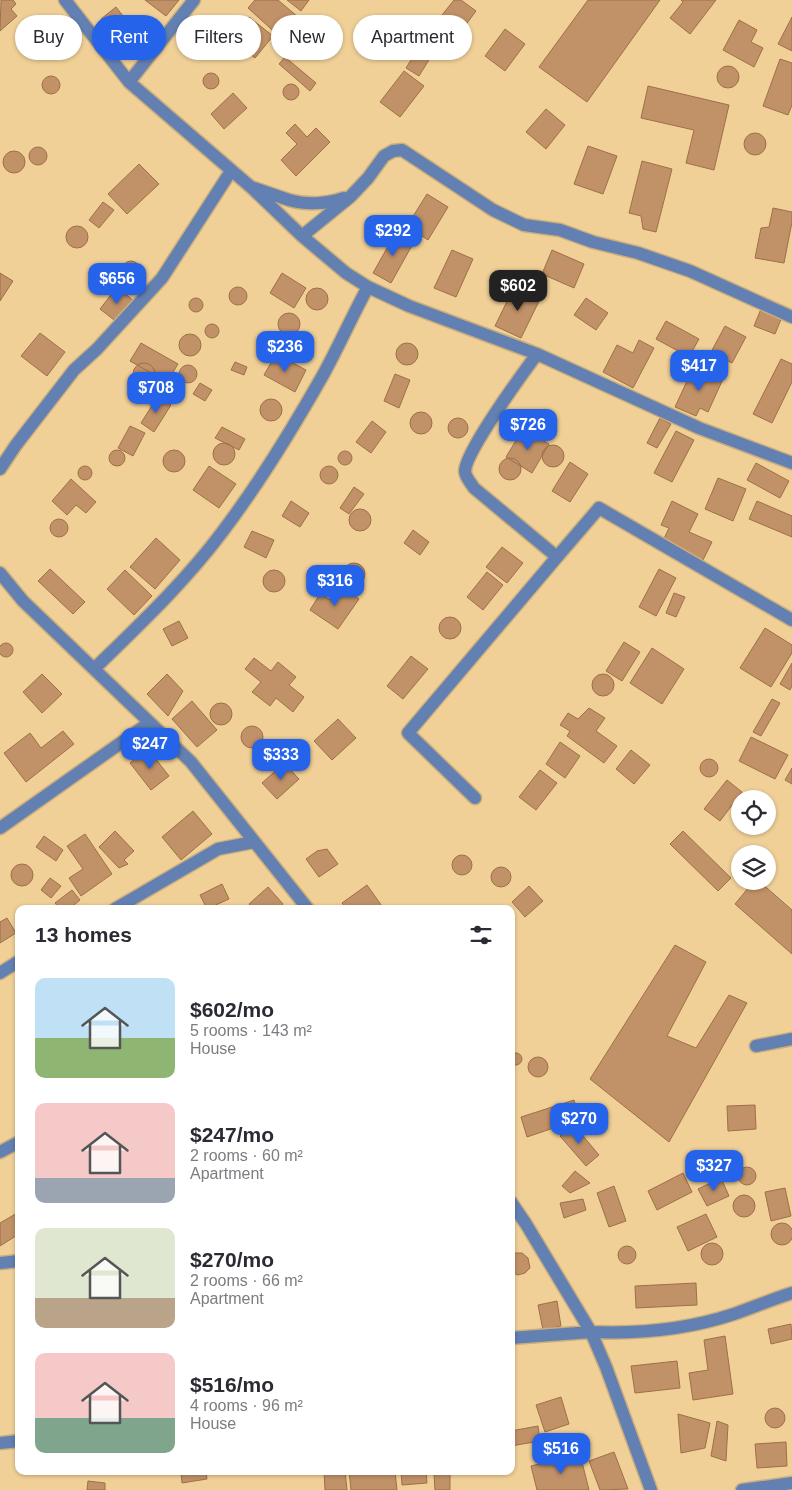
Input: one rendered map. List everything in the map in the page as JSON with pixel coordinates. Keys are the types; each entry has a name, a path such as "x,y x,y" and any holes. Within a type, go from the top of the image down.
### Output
{"street":[{"path":"66,0 129,82 252,188 302,236 346,273 368,287 409,306 537,354 699,428 792,463"},
{"path":"129,82 194,0"},
{"path":"302,236 350,197 368,178 384,156 393,151 402,150 492,210 524,225 560,230 593,242 638,252 690,271 792,317"},
{"path":"0,469 16,445 74,370 97,350 162,278 231,171"},
{"path":"252,188 289,200 302,202 328,203 350,197"},
{"path":"94,669 182,581 228,525 254,488 324,374 368,287"},
{"path":"537,354 481,437 465,470 466,476 474,488 557,557"},
{"path":"475,798 408,733 599,508 792,620"},
{"path":"0,574 23,601 191,762 305,905"},
{"path":"0,828 149,723"},
{"path":"122,905 218,849 254,842"},
{"path":"0,973 15,964"},
{"path":"756,1046 792,1039"},
{"path":"0,1152 15,1144"},
{"path":"515,1208 591,1332 652,1490"},
{"path":"0,1263 15,1261"},
{"path":"515,1338 591,1332 642,1332 690,1325 733,1314 792,1293"},
{"path":"0,1443 15,1441"},
{"path":"742,1490 792,1483"}],"building":[{"path":"1,0 13,0 16,4 11,9 16,15 15,18 0,31"},
{"path":"145,0 179,0 166,16"},
{"path":"255,0 278,0 296,15 271,15 271,29 261,20 261,15 256,15 248,8"},
{"path":"287,0 309,0 301,11"},
{"path":"454,0 461,0 476,11 472,16 442,15"},
{"path":"588,0 660,0 587,102 539,67"},
{"path":"681,0 716,0 690,34 670,18 683,2"},
{"path":"116,7 122,15 106,15"},
{"path":"792,17 792,51 778,44"},
{"path":"739,20 757,30 751,42 763,48 754,67 723,50"},
{"path":"261,26 271,34 271,38 261,51"},
{"path":"505,29 525,44 505,71 485,56"},
{"path":"780,59 792,63 792,105 788,115 763,106"},
{"path":"282,60 289,60 316,83 310,91 279,64"},
{"path":"411,60 429,60 419,76 406,68"},
{"path":"728,66 736,69 739,77 736,85 728,88 720,85 717,77 720,69"},
{"path":"404,71 424,86 400,117 380,102"},
{"path":"211,73 217,75 219,81 217,87 211,89 205,87 203,81 205,75"},
{"path":"47,76 55,76 60,81 58,92 47,94 42,89 42,81"},
{"path":"288,84 294,84 299,89 297,98 288,100 283,95 283,89"},
{"path":"648,86 729,105 714,170 686,163 694,130 641,118"},
{"path":"233,93 247,108 224,129 211,114"},
{"path":"546,109 565,125 546,149 526,132"},
{"path":"295,124 307,137 316,128 330,142 296,176 281,160 297,144 286,133"},
{"path":"755,133 763,136 766,144 763,152 755,155 747,152 744,144 747,136"},
{"path":"588,146 617,156 603,194 574,184"},
{"path":"34,147 42,147 47,152 45,163 34,165 29,160 29,152"},
{"path":"14,151 22,154 25,162 22,170 14,173 6,170 3,162 6,154"},
{"path":"642,161 672,169 656,232 643,229 641,216 629,213"},
{"path":"139,164 159,184 127,214 108,194"},
{"path":"427,194 448,207 428,240 407,226"},
{"path":"103,202 114,210 99,228 89,220"},
{"path":"773,208 792,212 792,222 784,263 755,258 761,228 769,227"},
{"path":"77,226 85,229 88,237 85,245 77,248 69,245 66,237 69,229"},
{"path":"396,232 414,242 391,283 373,273"},
{"path":"452,250 473,259 456,297 434,288"},
{"path":"552,250 584,264 574,288 542,274"},
{"path":"131,261 137,264 140,270 137,276 131,279 125,276 122,270 125,264"},
{"path":"0,273 13,281 0,301"},
{"path":"282,273 306,288 294,308 270,293"},
{"path":"515,285 541,297 521,338 495,326"},
{"path":"117,287 135,302 118,323 100,309"},
{"path":"234,287 242,287 247,292 245,303 234,305 229,300 229,292"},
{"path":"317,288 325,291 328,299 325,307 317,310 309,307 306,299 309,291"},
{"path":"196,298 201,300 203,305 201,310 196,312 191,310 189,305 191,300"},
{"path":"586,298 608,313 596,330 574,315"},
{"path":"761,309 782,317 775,334 754,326"},
{"path":"289,313 297,316 300,324 297,332 289,335 281,332 278,324 281,316"},
{"path":"666,321 699,339 689,357 656,339"},
{"path":"212,324 217,326 219,331 217,336 212,338 207,336 205,331 207,326"},
{"path":"725,326 746,337 732,363 711,352"},
{"path":"40,333 65,352 47,376 21,356"},
{"path":"190,334 198,337 201,345 198,353 190,356 182,353 179,345 182,337"},
{"path":"639,340 654,348 633,388 603,372 617,345 633,353"},
{"path":"141,343 178,364 167,382 130,361"},
{"path":"407,343 415,346 418,354 415,362 407,365 399,362 396,354 399,346"},
{"path":"276,354 306,370 295,392 264,375"},
{"path":"781,359 792,364 792,382 772,423 753,414"},
{"path":"235,362 247,367 244,375 231,370"},
{"path":"144,363 152,366 155,374 152,382 144,385 136,382 133,374 136,366"},
{"path":"188,365 194,368 197,374 194,380 188,383 182,380 179,374 182,368"},
{"path":"694,366 723,379 708,412 700,408 696,416 675,407"},
{"path":"395,374 410,380 399,408 384,401"},
{"path":"200,383 212,390 205,401 193,394"},
{"path":"158,396 171,405 154,432 141,423"},
{"path":"271,399 279,402 282,410 279,418 271,421 263,418 260,410 263,402"},
{"path":"421,412 429,415 432,423 429,431 421,434 413,431 410,423 413,415"},
{"path":"454,418 462,418 468,424 468,432 462,438 454,438 448,432 448,424"},
{"path":"660,418 671,424 657,448 647,443"},
{"path":"372,421 386,432 371,453 356,442"},
{"path":"130,426 145,433 133,456 118,448"},
{"path":"222,427 245,439 239,450 215,438"},
{"path":"523,429 549,444 532,473 506,457"},
{"path":"676,431 694,440 672,482 654,473"},
{"path":"224,443 232,446 235,454 232,462 224,465 216,462 213,454 216,446"},
{"path":"553,445 561,448 564,456 561,464 553,467 545,464 542,456 545,448"},
{"path":"114,450 120,450 125,455 123,464 114,466 109,461 109,455"},
{"path":"174,450 182,453 185,461 182,469 174,472 166,469 163,461 166,453"},
{"path":"342,451 348,451 352,458 348,465 342,465 338,461 338,455"},
{"path":"510,458 518,461 521,469 518,477 510,480 502,477 499,469 502,461"},
{"path":"570,462 588,474 570,502 552,491"},
{"path":"756,463 789,481 780,498 747,480"},
{"path":"82,466 88,466 92,473 88,480 82,480 78,476 78,470"},
{"path":"209,466 236,484 219,508 193,490"},
{"path":"329,466 335,469 338,475 335,481 329,484 323,481 320,475 323,469"},
{"path":"718,478 746,489 733,521 705,509"},
{"path":"71,479 96,502 86,513 76,505 67,515 52,501"},
{"path":"354,487 364,494 349,514 340,508"},
{"path":"291,501 309,513 300,527 282,516"},
{"path":"672,501 698,514 689,532 712,542 702,562 662,543 669,528 661,525"},
{"path":"757,501 792,516 792,537 749,519"},
{"path":"360,509 370,516 371,520 364,530 360,531 350,524 349,520 356,510"},
{"path":"59,519 65,522 68,528 65,534 59,537 53,534 50,528 53,522"},
{"path":"413,530 429,542 420,555 404,543"},
{"path":"252,531 274,540 266,558 244,547"},
{"path":"156,538 180,560 155,589 130,567"},
{"path":"502,547 523,563 507,583 486,567"},
{"path":"354,563 362,566 365,574 362,582 354,585 346,582 343,574 346,566"},
{"path":"50,569 85,602 73,614 38,581"},
{"path":"659,569 676,578 656,616 639,607"},
{"path":"125,570 152,596 134,615 107,589"},
{"path":"274,570 282,573 285,581 282,589 274,592 266,589 263,581 266,573"},
{"path":"487,572 503,585 483,610 467,597"},
{"path":"342,587 359,599 338,629 310,610 320,594 330,600"},
{"path":"674,593 685,597 676,617 666,613"},
{"path":"450,617 458,620 461,628 458,636 450,639 442,636 439,628 442,620"},
{"path":"179,621 188,638 172,646 163,629"},
{"path":"765,628 792,645 792,653 771,687 740,668"},
{"path":"624,642 640,652 622,681 606,671"},
{"path":"3,643 9,643 13,650 9,657 3,657 -1,653 -1,647"},
{"path":"652,648 684,669 662,704 630,683"},
{"path":"411,656 428,669 403,699 387,686"},
{"path":"254,658 271,671 278,662 296,677 289,685 304,697 293,712 276,698 270,706 252,692 261,682 245,669"},
{"path":"792,663 792,686 790,690 780,684"},
{"path":"42,674 62,694 42,713 23,692"},
{"path":"167,674 183,691 168,716 147,694"},
{"path":"603,674 613,681 614,685 607,695 603,696 593,689 592,685 599,675"},
{"path":"772,699 780,703 761,736 753,732"},
{"path":"192,701 217,730 197,747 172,719"},
{"path":"221,703 229,706 232,714 229,722 221,725 213,722 210,714 213,706"},
{"path":"589,708 605,718 596,731 617,746 604,763 567,736 570,731 560,725 568,713 578,719"},
{"path":"338,719 356,738 332,760 314,741"},
{"path":"252,726 262,733 263,737 256,747 252,748 242,741 241,737 248,727"},
{"path":"63,731 74,744 26,782 4,753 30,733 41,748"},
{"path":"751,737 788,755 775,779 739,761"},
{"path":"560,742 580,756 565,778 546,764"},
{"path":"148,749 169,776 151,790 130,763"},
{"path":"631,750 650,765 634,784 616,769"},
{"path":"705,759 713,759 718,764 716,775 705,777 700,772 700,764"},
{"path":"284,763 299,779 277,799 262,783"},
{"path":"792,768 792,784 785,780"},
{"path":"540,770 557,783 536,810 519,797"},
{"path":"727,780 740,790 731,790 731,806 720,821 704,809"},
{"path":"193,811 212,834 181,860 162,837"},
{"path":"115,831 134,851 124,860 128,864 119,868 99,847"},
{"path":"683,831 731,878 718,891 670,844"},
{"path":"85,834 112,874 81,896 69,878 83,869 67,846"},
{"path":"44,836 63,850 56,861 36,847"},
{"path":"327,849 338,864 319,877 306,859 317,851"},
{"path":"462,855 469,858 472,865 469,872 462,875 455,872 452,865 455,858"},
{"path":"22,864 30,867 33,875 30,883 22,886 14,883 11,875 14,867"},
{"path":"501,867 508,870 511,877 508,884 501,887 494,884 491,877 494,870"},
{"path":"50,878 61,886 51,898 41,890"},
{"path":"222,884 229,899 216,905 205,905 200,895"},
{"path":"367,885 381,905 344,905 342,903"},
{"path":"529,886 543,901 525,917 512,902"},
{"path":"268,887 283,904 250,905"},
{"path":"72,890 80,900 74,905 57,905 55,903"},
{"path":"747,890 769,890 792,910 792,954 735,904"},
{"path":"7,918 15,934 0,943 0,922"},
{"path":"675,945 706,962 667,1036 696,1048 729,995 747,1003 669,1142 590,1079"},
{"path":"515,1053 522,1057 522,1061 515,1065"},
{"path":"538,1057 545,1060 548,1067 545,1074 538,1077 531,1074 528,1067 531,1060"},
{"path":"574,1100 580,1119 527,1137 521,1117"},
{"path":"755,1105 756,1129 728,1131 727,1106"},
{"path":"573,1124 599,1155 586,1166 560,1136"},
{"path":"747,1167 753,1170 756,1176 753,1182 747,1185 741,1182 738,1176 741,1170"},
{"path":"575,1171 590,1183 570,1193 562,1186"},
{"path":"683,1173 692,1192 657,1210 648,1191"},
{"path":"721,1178 729,1196 707,1206 698,1189"},
{"path":"614,1186 626,1221 609,1227 597,1193"},
{"path":"785,1188 791,1216 771,1221 765,1192"},
{"path":"744,1195 752,1198 755,1206 752,1214 744,1217 736,1214 733,1206 736,1198"},
{"path":"583,1199 586,1210 564,1218 560,1203"},
{"path":"15,1214 15,1237 0,1246 0,1223"},
{"path":"706,1214 717,1237 688,1251 677,1227"},
{"path":"782,1223 790,1226 793,1234 790,1242 782,1245 774,1242 771,1234 774,1226"},
{"path":"712,1243 720,1246 723,1254 720,1262 712,1265 704,1262 701,1254 704,1246"},
{"path":"623,1246 631,1246 636,1251 634,1262 623,1264 618,1259 618,1251"},
{"path":"515,1253 522,1253 528,1258 530,1268 525,1273 515,1274"},
{"path":"696,1283 697,1305 636,1308 635,1286"},
{"path":"557,1301 561,1326 543,1330 538,1305"},
{"path":"791,1324 792,1339 771,1344 768,1329"},
{"path":"725,1336 733,1394 693,1400 689,1373 708,1370 704,1340"},
{"path":"677,1361 680,1388 635,1393 631,1366"},
{"path":"561,1397 569,1424 545,1432 536,1405"},
{"path":"775,1408 782,1411 785,1418 782,1425 775,1428 768,1425 765,1418 768,1411"},
{"path":"678,1414 710,1423 705,1448 681,1453"},
{"path":"717,1421 728,1425 726,1461 711,1456"},
{"path":"538,1426 540,1441 515,1445 515,1430"},
{"path":"786,1442 787,1466 757,1468 755,1444"},
{"path":"614,1452 628,1489 600,1490 589,1461"},
{"path":"580,1454 589,1490 537,1490 531,1466"},
{"path":"181,1475 206,1475 207,1479 182,1483"},
{"path":"324,1475 345,1475 347,1490 325,1490"},
{"path":"349,1475 395,1475 397,1490 351,1490"},
{"path":"401,1475 426,1475 427,1483 402,1485"},
{"path":"434,1475 450,1475 450,1490 435,1490"},
{"path":"88,1481 105,1483 105,1490 87,1490"}]}
